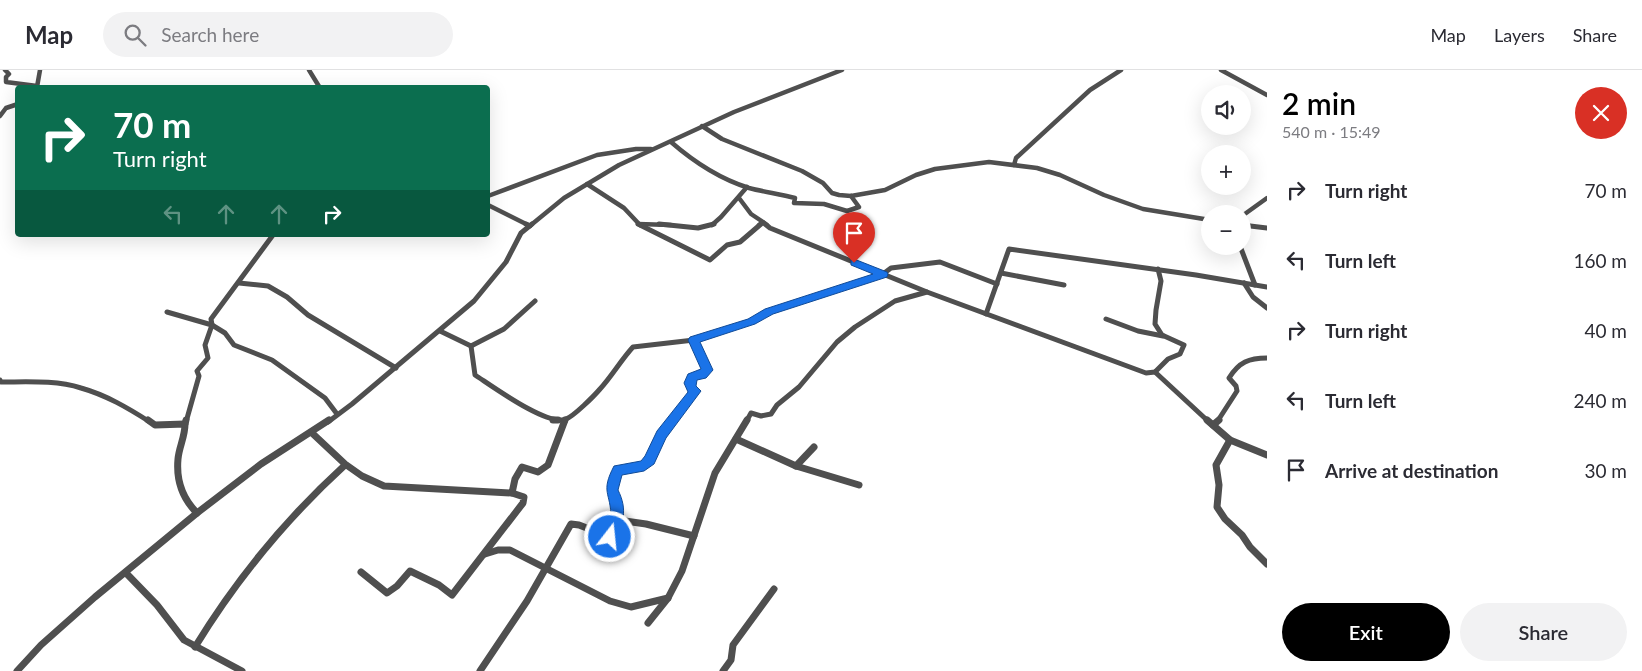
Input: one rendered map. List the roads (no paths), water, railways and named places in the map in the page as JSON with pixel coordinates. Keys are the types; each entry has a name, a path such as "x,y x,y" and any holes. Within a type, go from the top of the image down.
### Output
{"street":[{"path":"5,70 8,74 6,82 25,85"},
{"path":"37,85 40,70"},
{"path":"309,70 318,85"},
{"path":"17,671 40,645 197,513 261,464 312,433 396,368 440,331 474,301 506,262 521,233 564,198 652,149 671,142 702,126 842,70"},
{"path":"1014,165 1016,158 1090,90 1121,70"},
{"path":"1221,70 1267,95"},
{"path":"0,116 6,108 15,105"},
{"path":"702,126 722,139 802,171 823,183 832,193 851,196 885,190 916,175 935,170 989,162 1037,168 1060,175 1104,196 1143,209 1201,219"},
{"path":"671,142 684,153 729,180 747,187 796,198 794,203 824,204 847,211 859,207 851,196"},
{"path":"490,195 597,155 612,152 621,153 628,149 652,149"},
{"path":"619,166 621,153"},
{"path":"588,184 624,208 638,224 710,260 727,245 740,242 763,222"},
{"path":"638,224 655,222 678,226 710,227 747,187"},
{"path":"738,198 751,214 770,228 927,292 1146,373 1155,372 1168,359 1180,354 1184,345 1163,336 1138,331 1106,319"},
{"path":"1251,210 1267,198"},
{"path":"490,206 530,226"},
{"path":"1251,226 1267,228"},
{"path":"197,513 186,502 181,493 178,459 185,435 185,424 199,376 197,371 208,358 205,345 212,325 211,319 271,237"},
{"path":"986,314 1001,274 1002,263 1009,249 1267,287"},
{"path":"1243,255 1255,286"},
{"path":"512,494 515,478 522,467 538,472 548,465 566,419 600,390 619,362 633,347 694,340 752,322 769,312 883,274 891,268 940,262 997,284"},
{"path":"1158,270 1161,280 1155,314 1156,328 1163,336"},
{"path":"1001,274 1064,285"},
{"path":"239,283 268,286 287,297 308,315 396,368"},
{"path":"1244,284 1253,297 1267,308"},
{"path":"648,623 668,598 682,571 715,473 751,413 761,416 771,414 776,405 799,387 837,342 896,301 927,292"},
{"path":"471,346 504,329 535,301"},
{"path":"167,312 212,325 225,333 234,345 272,360 325,398 337,414"},
{"path":"440,331 471,346 475,375 539,415 555,421 566,419"},
{"path":"480,671 527,601 571,524 610,537 618,520 615,497 612,491 613,481 618,470 644,465 649,460 661,435 695,391 691,388 692,377 708,370 694,340"},
{"path":"1213,425 1219,420 1237,391 1230,378 1233,372 1251,358 1267,358"},
{"path":"1155,372 1186,403 1230,440 1267,455"},
{"path":"0,380 1,382 39,382 80,387 124,405 155,425 185,424"},
{"path":"312,433 344,466 372,482 394,488 450,489 512,494 524,497 525,501 452,595 440,585 410,571 388,593 361,572"},
{"path":"736,439 796,466 859,484"},
{"path":"1230,440 1216,465 1219,484 1217,506 1225,519 1242,535 1250,548 1267,564"},
{"path":"796,466 814,447"},
{"path":"195,647 228,598 285,524 306,500 344,466"},
{"path":"618,520 640,523 694,536"},
{"path":"484,554 498,550 510,550 610,601 631,607 668,598"},
{"path":"126,573 157,605 184,640 242,671"},
{"path":"723,671 731,660 733,645 774,589"}]}
